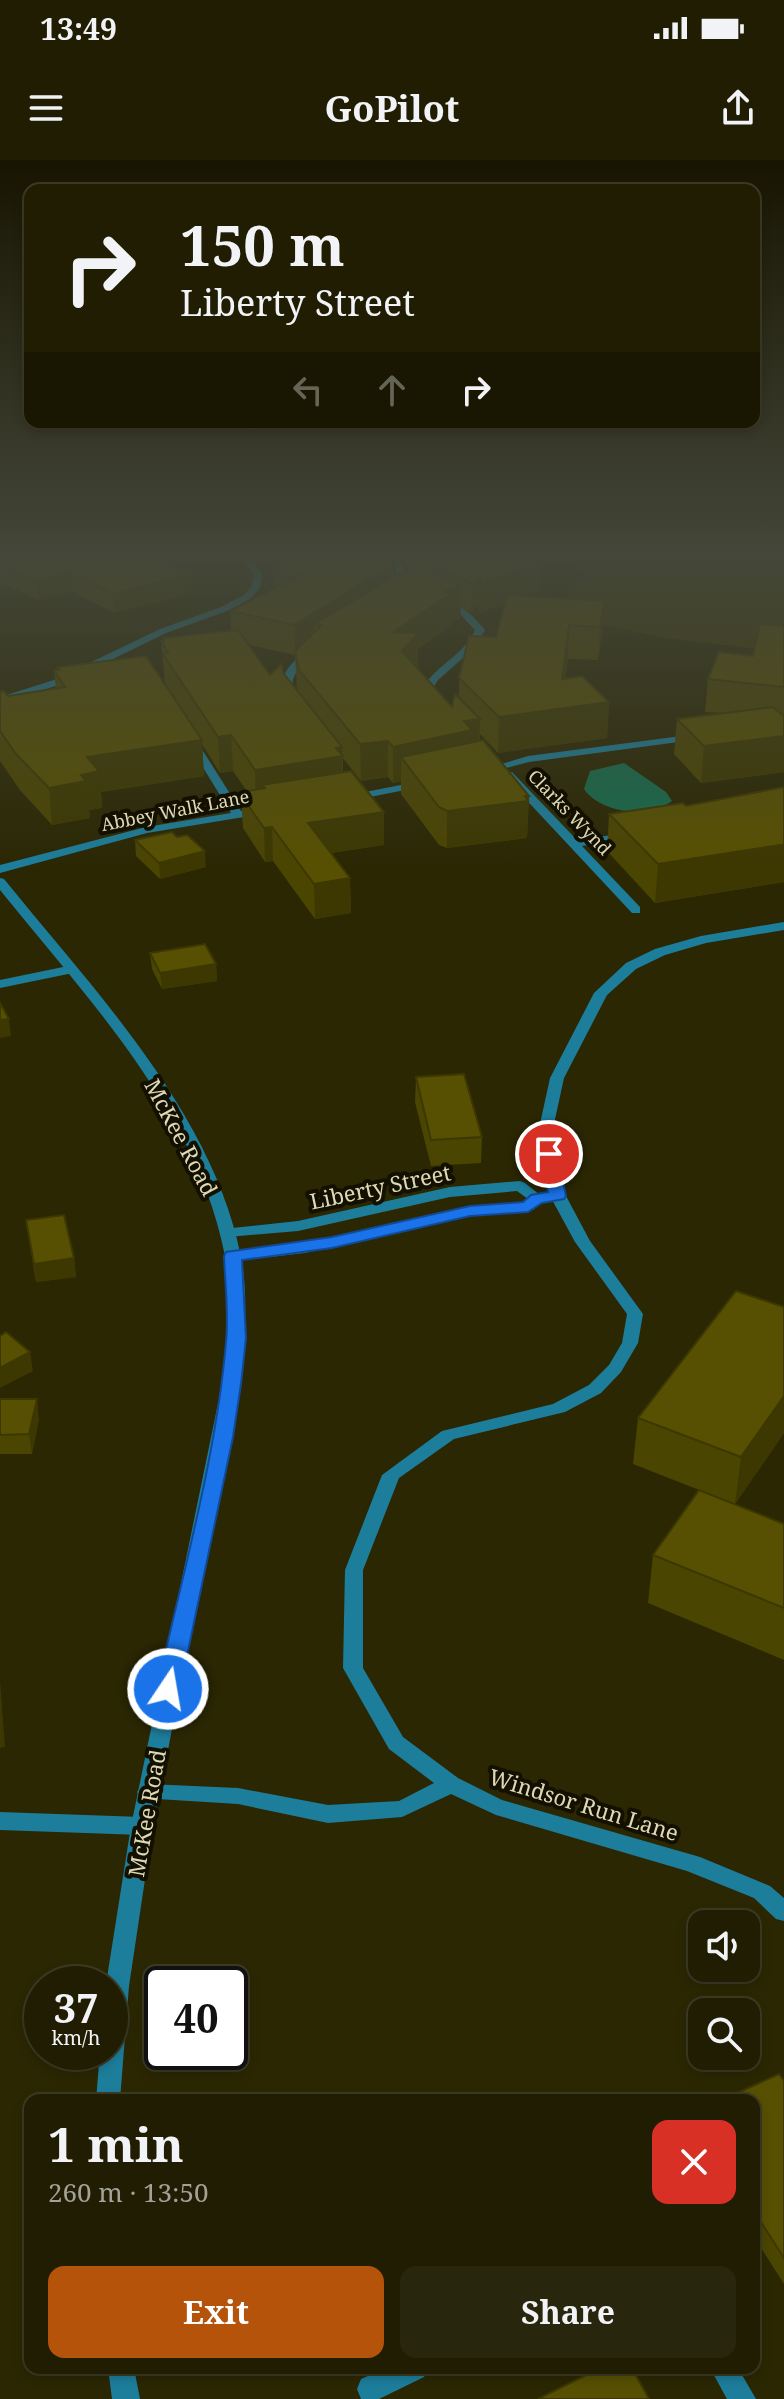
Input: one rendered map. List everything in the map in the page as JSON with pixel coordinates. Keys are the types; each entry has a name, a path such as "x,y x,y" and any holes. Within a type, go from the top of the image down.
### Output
{"street":[{"path":"0,700 58,682 110,658"},
{"path":"112,658 125,666"},
{"path":"292,707 285,689 288,673 301,658"},
{"path":"445,710 429,686 441,670 456,658"},
{"path":"180,723 238,815"},
{"path":"473,773 528,759 712,735"},
{"name":"Clarks Wynd","path":"492,758 576,843 636,910"},
{"path":"332,801 430,782"},
{"path":"355,786 363,796"},
{"name":"Abbey Walk Lane","path":"0,869 146,830 285,808"},
{"path":"576,843 637,834"},
{"name":"McKee Road","path":"0,882 132,1049 176,1117 207,1175 228,1232 233,1256 236,1338 223,1437 142,1826 117,1986 108,2094"},
{"name":"Windsor Run Lane","path":"784,926 705,939 660,952 631,966 601,993 557,1078 545,1133 558,1196 583,1242 635,1314 630,1343 615,1368 595,1389 559,1408 448,1435 391,1475 354,1570 353,1668 396,1743 451,1784 496,1807 692,1863 762,1892 784,1912"},
{"path":"0,984 68,970"},
{"name":"Liberty Street","path":"228,1232 298,1226 450,1192 520,1186 537,1199"},
{"name":"Liberty Street","path":"233,1256 319,1245 470,1211 528,1207 537,1199 558,1196"},
{"path":"406,1201 416,1223"},
{"path":"148,1792 238,1796 328,1814 402,1809 451,1784"},
{"path":"0,1821 142,1826"},
{"path":"122,2374 126,2399"},
{"path":"371,2389 402,2374"},
{"path":"727,2374 742,2399"}],"shaded area":[{"path":"624,763 666,792 672,801 650,810 625,811 601,804 584,789 590,771"}],"building":[{"path":"148,658 202,740 87,757 99,771 81,775 86,781 49,788 16,754 0,731 0,692 4,691 8,696 65,687 54,670 60,670 58,667"},
{"path":"166,658 258,658 270,675 281,664 284,674 342,747 336,748 343,756 255,770 231,735 218,737"},
{"path":"297,658 409,658 452,707 455,694 480,719 464,721 472,730 393,747 388,741 360,744 299,670"},
{"path":"464,658 565,658 562,679 582,676 609,702 499,717 459,678"},
{"path":"716,658 784,658 784,687 708,679"},
{"path":"773,707 784,716 784,736 704,746 677,719"},
{"path":"483,740 529,796 525,796 528,801 447,811 439,807 401,757"},
{"path":"351,771 384,812 308,823 350,878 314,884 272,827 264,828 241,795 265,788 262,785"},
{"path":"784,787 784,845 658,864 609,814 683,803 686,806"},
{"path":"172,832 177,837 187,835 205,851 159,863 135,840"},
{"path":"205,944 216,964 160,973 150,953"},
{"path":"0,1003 9,1019 0,1020"},
{"path":"464,1074 482,1137 431,1140 416,1077"},
{"path":"64,1215 74,1258 34,1264 26,1220"},
{"path":"736,1291 784,1307 784,1396 741,1457 638,1418"},
{"path":"6,1332 30,1352 0,1368 0,1336"},
{"path":"0,1399 37,1399 29,1434 0,1435"},
{"path":"699,1490 784,1524 784,1608 653,1555"},
{"path":"779,2074 784,2081 784,2258 760,2220 760,2094 735,2094"},
{"path":"588,2374 635,2374 649,2399 538,2399"}],"route":[{"path":"168,1689 223,1437 231,1384 236,1338 233,1256 359,1238 470,1211 528,1207 537,1199 558,1196 549,1154"}]}
